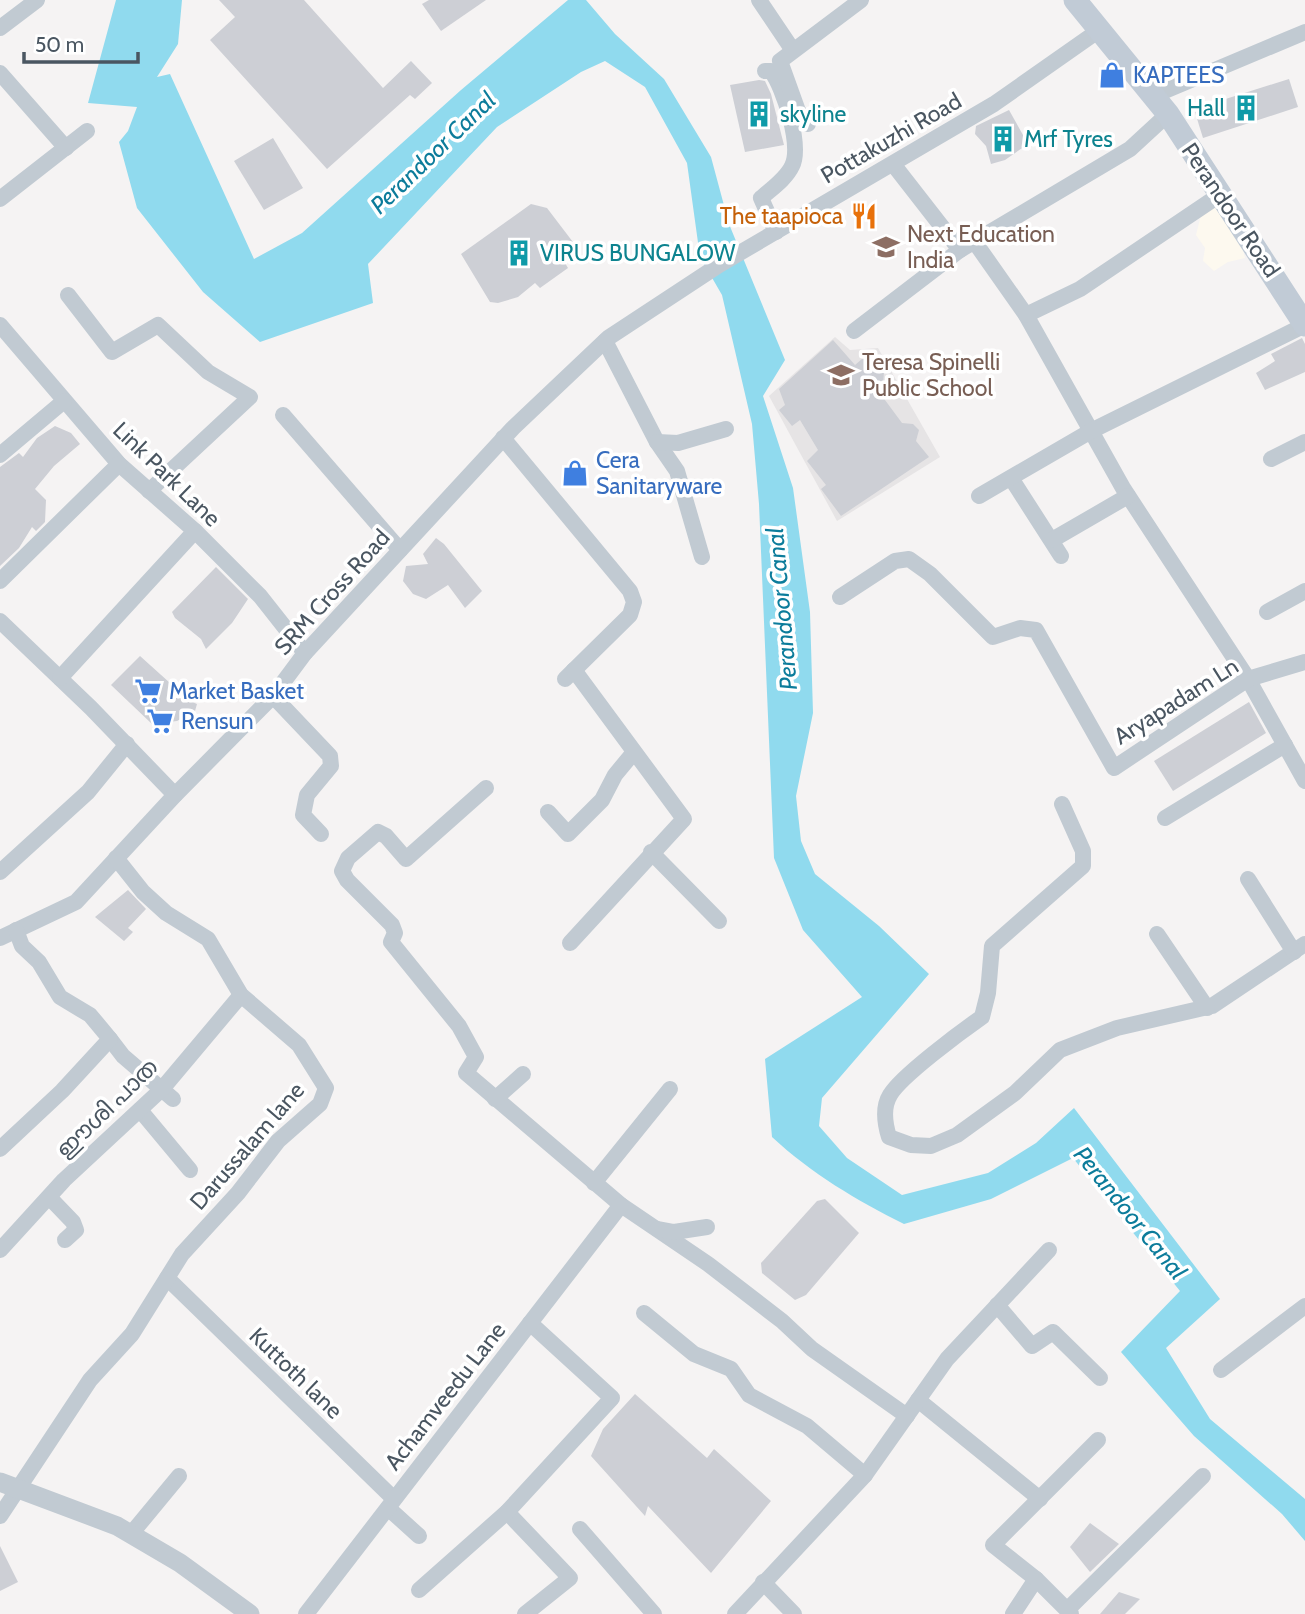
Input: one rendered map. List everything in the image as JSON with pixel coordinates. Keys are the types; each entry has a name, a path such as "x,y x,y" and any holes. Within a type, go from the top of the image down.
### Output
{"main road":[{"name":"Perandoor Road","path":"1075,0 1168,114 1221,194 1297,295 1305,325"}],"street":[{"path":"0,28 37,0"},
{"path":"760,0 792,49"},
{"path":"808,124 798,111 780,61 840,6 860,0"},
{"name":"Pottakuzhi Road","path":"702,277 994,104 1098,31"},
{"path":"1153,96 1305,32"},
{"path":"765,71 771,71 780,89 793,129 793,165 761,198 776,232"},
{"path":"0,73 66,148"},
{"path":"854,331 967,246 1130,149 1168,114"},
{"path":"0,200 87,131"},
{"path":"893,164 1026,314 1128,496 1248,679 1305,781"},
{"path":"1026,314 1080,289 1221,194"},
{"name":"SRM Cross Road","path":"0,938 76,902 175,794 273,696 305,653 503,438 605,341 702,277"},
{"path":"68,295 112,352 158,325 208,372 250,397 149,491"},
{"path":"979,496 1091,431 1305,325"},
{"name":"Link Park Lane","path":"1,328 119,464 195,531 260,596 305,653"},
{"path":"605,341 657,443 677,471 702,557"},
{"path":"0,455 64,401"},
{"path":"283,415 400,550"},
{"path":"657,443 678,443 726,429"},
{"path":"503,438 630,591 634,602 630,615 570,675 634,752 684,819 570,943"},
{"path":"1271,459 1305,442"},
{"path":"0,580 119,464"},
{"path":"1012,478 1061,556"},
{"path":"1052,540 1128,496"},
{"path":"60,678 195,531"},
{"name":"Aryapadam Ln","path":"840,597 895,561 909,559 930,574 993,637 1020,628 1036,630 1114,768 1248,679 1305,662"},
{"path":"1267,611 1305,592"},
{"path":"0,621 175,794"},
{"path":"273,696 330,756 331,766 307,795 303,815 321,834"},
{"path":"0,872 88,792 127,744"},
{"path":"1165,818 1285,745"},
{"path":"548,812 568,834 603,800 615,775 634,752"},
{"path":"486,788 406,859 386,836 378,832 348,858 342,871 347,880 392,925 395,933 391,942 459,1026 476,1057 466,1073 621,1205 782,1321 812,1349 907,1416"},
{"path":"1062,804 1083,851 1083,866 992,946 988,993 982,1017 952,1038 889,1096 884,1121 889,1137 911,1145 931,1146 975,1125 1060,1050 1117,1028 1209,1007 1299,948 1248,879"},
{"path":"651,852 719,921"},
{"name":"Darussalam lane","path":"0,1516 20,1490 90,1380 132,1334 183,1254 238,1193 278,1141 320,1104 326,1088 299,1045 241,995 208,939 166,912 143,892 116,858"},
{"path":"16,930 22,946 39,962 60,997 90,1015 122,1056 168,1094"},
{"path":"1157,934 1209,1007"},
{"name":"ഈശി പാത","path":"0,1250 48,1197 140,1110 168,1094 241,995"},
{"path":"0,1149 62,1091 110,1039"},
{"path":"495,1099 523,1074"},
{"path":"594,1183 670,1089"},
{"path":"140,1110 190,1170"},
{"path":"48,1197 73,1222 76,1230 65,1240"},
{"name":"Achamveedu Lane","path":"306,1614 621,1205"},
{"path":"656,1229 674,1232 707,1227"},
{"path":"735,1614 865,1475 947,1359 1049,1250"},
{"name":"Kuttoth lane","path":"167,1278 391,1504 419,1536"},
{"path":"998,1305 1032,1346 1053,1332 1100,1378"},
{"path":"1222,1370 1305,1306"},
{"path":"644,1313 694,1354 732,1370 749,1395 807,1426 865,1475"},
{"path":"419,1590 507,1512 611,1398 530,1323"},
{"path":"918,1400 1040,1499"},
{"path":"1098,1440 993,1545 1036,1579 1070,1612 1203,1476"},
{"path":"131,1534 179,1475"},
{"path":"0,1482 66,1504 131,1534 180,1563 250,1614"},
{"path":"507,1512 570,1578 525,1614"},
{"path":"580,1529 654,1614"},
{"path":"1013,1614 1036,1579"},
{"path":"763,1582 794,1614"}],"shaded area":[{"path":"1215,204 1241,242 1245,258 1228,262 1214,271 1203,261 1205,248 1196,235 1203,207"},
{"path":"835,337 850,350 878,348 940,457 837,521 769,396"}],"water":[{"name":"Perandoor Canal","path":"116,0 182,0 178,44 157,77 170,74 254,259 302,233 461,90 568,0 586,0 615,34 664,79 711,157 729,224 785,360 763,396 793,488 810,612 813,713 796,796 801,841 815,874 879,926 929,974 822,1098 819,1126 847,1158 902,1195 988,1173 1036,1143 1074,1108 1220,1299 1166,1348 1210,1419 1305,1499 1305,1541 1282,1514 1194,1436 1121,1352 1180,1291 1073,1158 991,1199 904,1224 835,1185 772,1137 765,1059 862,997 803,930 774,858 759,504 752,424 722,295 700,257 687,163 645,87 605,61 581,72 497,127 368,264 373,303 260,342 203,292 137,208 119,142 128,131 137,107 88,103"}],"building":[{"path":"219,0 304,0 383,88 411,61 432,83 415,99 410,95 327,169 210,40 235,17"},
{"path":"429,0 486,0 441,31 422,4"},
{"name":"Hall","path":"1289,79 1298,107 1203,138 1194,109"},
{"name":"skyline","path":"765,81 771,94 784,145 745,152 730,85"},
{"name":"Mrf Tyres","path":"1009,110 1028,144 1005,160 991,164 986,146 975,134 976,126"},
{"path":"273,138 303,188 264,210 234,161"},
{"name":"VIRUS BUNGALOW","path":"531,204 547,208 579,250 565,263 568,268 540,288 535,283 518,297 498,303 490,302 461,254"},
{"path":"1302,338 1305,344 1305,372 1265,390 1256,373 1275,361 1271,354"},
{"path":"833,340 855,365 862,359 875,359 884,372 882,396 902,423 913,424 919,430 916,441 929,457 841,516 821,489 826,485 807,461 818,450 800,420 792,426 779,410 785,405 779,389"},
{"path":"55,426 71,433 80,444 54,466 35,489 46,500 45,522 36,531 32,527 19,548 0,566 0,467 19,453 23,457 37,438"},
{"path":"436,538 444,544 482,591 465,608 448,585 426,599 413,594 403,581 406,566 428,564 423,554"},
{"path":"216,567 248,599 232,623 206,649 201,639 175,618 172,612"},
{"name":"Market Basket","path":"140,656 190,701 197,704 195,711 177,721 152,724 111,685"},
{"path":"1249,702 1266,733 1173,791 1154,761"},
{"path":"128,890 146,909 128,928 133,932 124,941 95,917"},
{"path":"825,1199 859,1233 806,1295 795,1300 762,1273 761,1263 817,1201"},
{"path":"635,1394 707,1458 714,1449 771,1501 711,1573 648,1506 645,1516 591,1456 603,1429"},
{"path":"1090,1523 1119,1544 1090,1572 1070,1547"},
{"path":"0,1546 18,1582 0,1591"},
{"path":"1119,1592 1140,1599 1125,1614 1100,1614"}],"place":[{"name":"KAPTEES","path":"1112,75"},
{"name":"Hall","path":"1246,108"},
{"name":"skyline","path":"759,114"},
{"name":"Mrf Tyres","path":"1003,139"},
{"name":"The taapioca","path":"864,216"},
{"name":"Next Education India","path":"886,247"},
{"name":"VIRUS BUNGALOW","path":"519,253"},
{"name":"Teresa Spinelli Public School","path":"841,375"},
{"name":"Cera Sanitaryware","path":"575,473"},
{"name":"Market Basket","path":"148,691"},
{"name":"Rensun","path":"160,721"}]}
